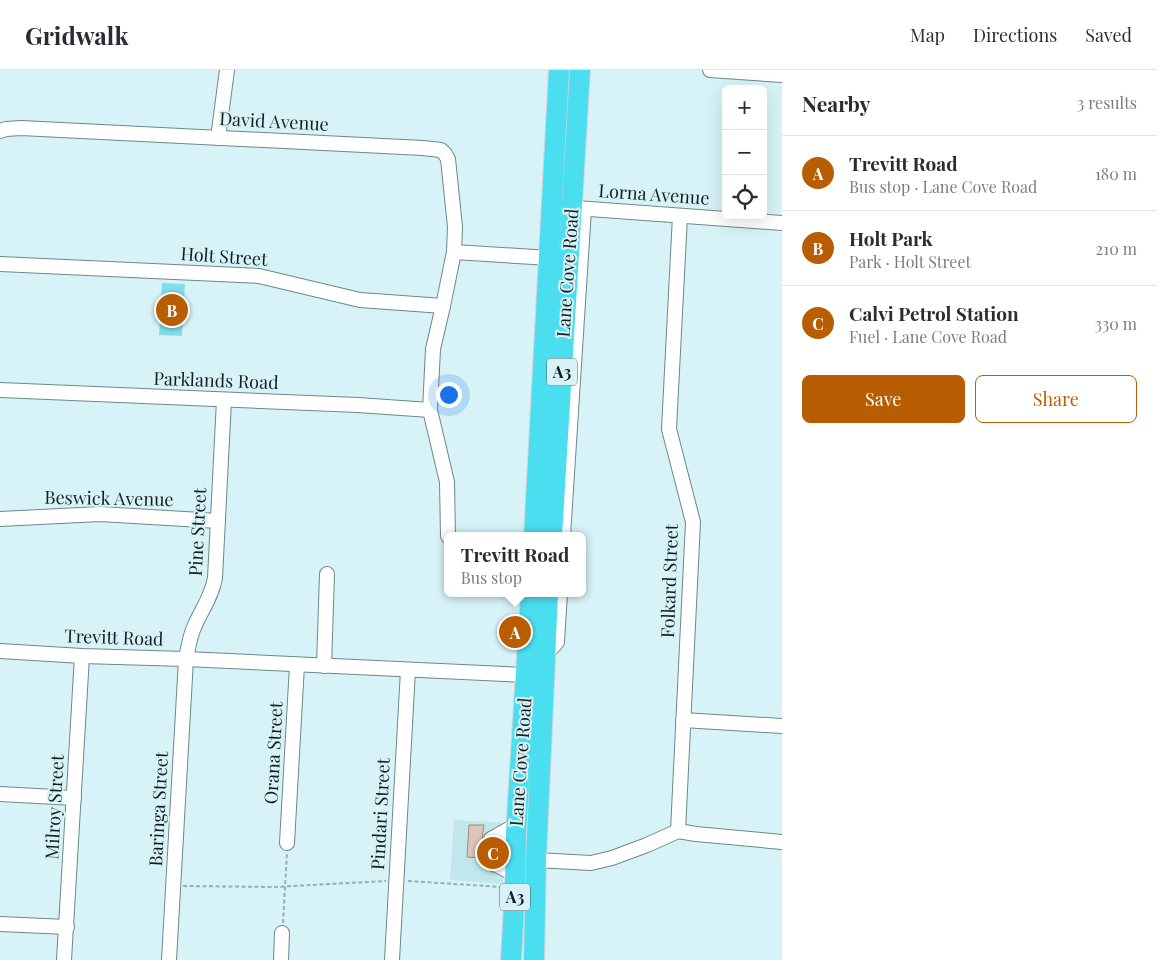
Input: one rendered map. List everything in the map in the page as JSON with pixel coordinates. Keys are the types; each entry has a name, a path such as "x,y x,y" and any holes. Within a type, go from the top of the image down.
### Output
{"highway":[{"name":"Lane Cove Road","path":"534,532 550,258 569,208 559,70"},
{"name":"Lane Cove Road","path":"552,532 569,208 580,70"},
{"name":"Lane Cove Road","path":"511,960 500,855 526,675 531,597"},
{"name":"Lane Cove Road","path":"534,960 536,860 548,597"}],"street":[{"path":"218,138 227,70"},
{"path":"710,70 782,75"},
{"name":"David Avenue","path":"0,131 21,128 441,150 448,159 449,166 455,227 454,252"},
{"path":"563,532 569,208"},
{"name":"Lorna Avenue","path":"569,208 782,223"},
{"name":"Folkard Street","path":"678,830 693,522 669,429 680,216"},
{"path":"448,532 448,482 430,410 432,349 444,306 454,252 550,258"},
{"name":"Holt Street","path":"0,264 259,276 360,300 444,306"},
{"name":"Parklands Road","path":"0,390 358,405 430,410"},
{"name":"Pine Street","path":"186,659 194,626 208,601 216,578 224,400"},
{"name":"Beswick Avenue","path":"0,519 100,514 218,521"},
{"path":"324,666 327,574"},
{"path":"545,652 557,642 560,597"},
{"name":"Trevitt Road","path":"0,651 526,675"},
{"name":"Milroy Street","path":"64,960 82,656"},
{"name":"Baringa Street","path":"169,960 186,659"},
{"name":"Orana Street","path":"287,843 297,665"},
{"name":"Pindari Street","path":"392,960 408,670"},
{"path":"683,720 782,726"},
{"path":"0,794 74,798"},
{"path":"536,860 591,863 612,858 647,845 678,830 696,834 782,842"},
{"path":"0,924 67,927"},
{"path":"280,960 282,933"}],"path":[{"path":"282,933 287,843"},
{"path":"173,886 285,886 396,881 500,855"}],"shaded area":[{"path":"162,283 185,284 182,336 159,335"},
{"path":"454,820 506,823 503,884 450,880"}],"building":[{"path":"469,825 484,825 482,839 484,852 481,858 467,857"}],"place":[{"name":"Holt Park","path":"172,310"},
{"name":"Trevitt Road","path":"515,632"},
{"name":"Calvi Petrol Station","path":"493,853"}]}
